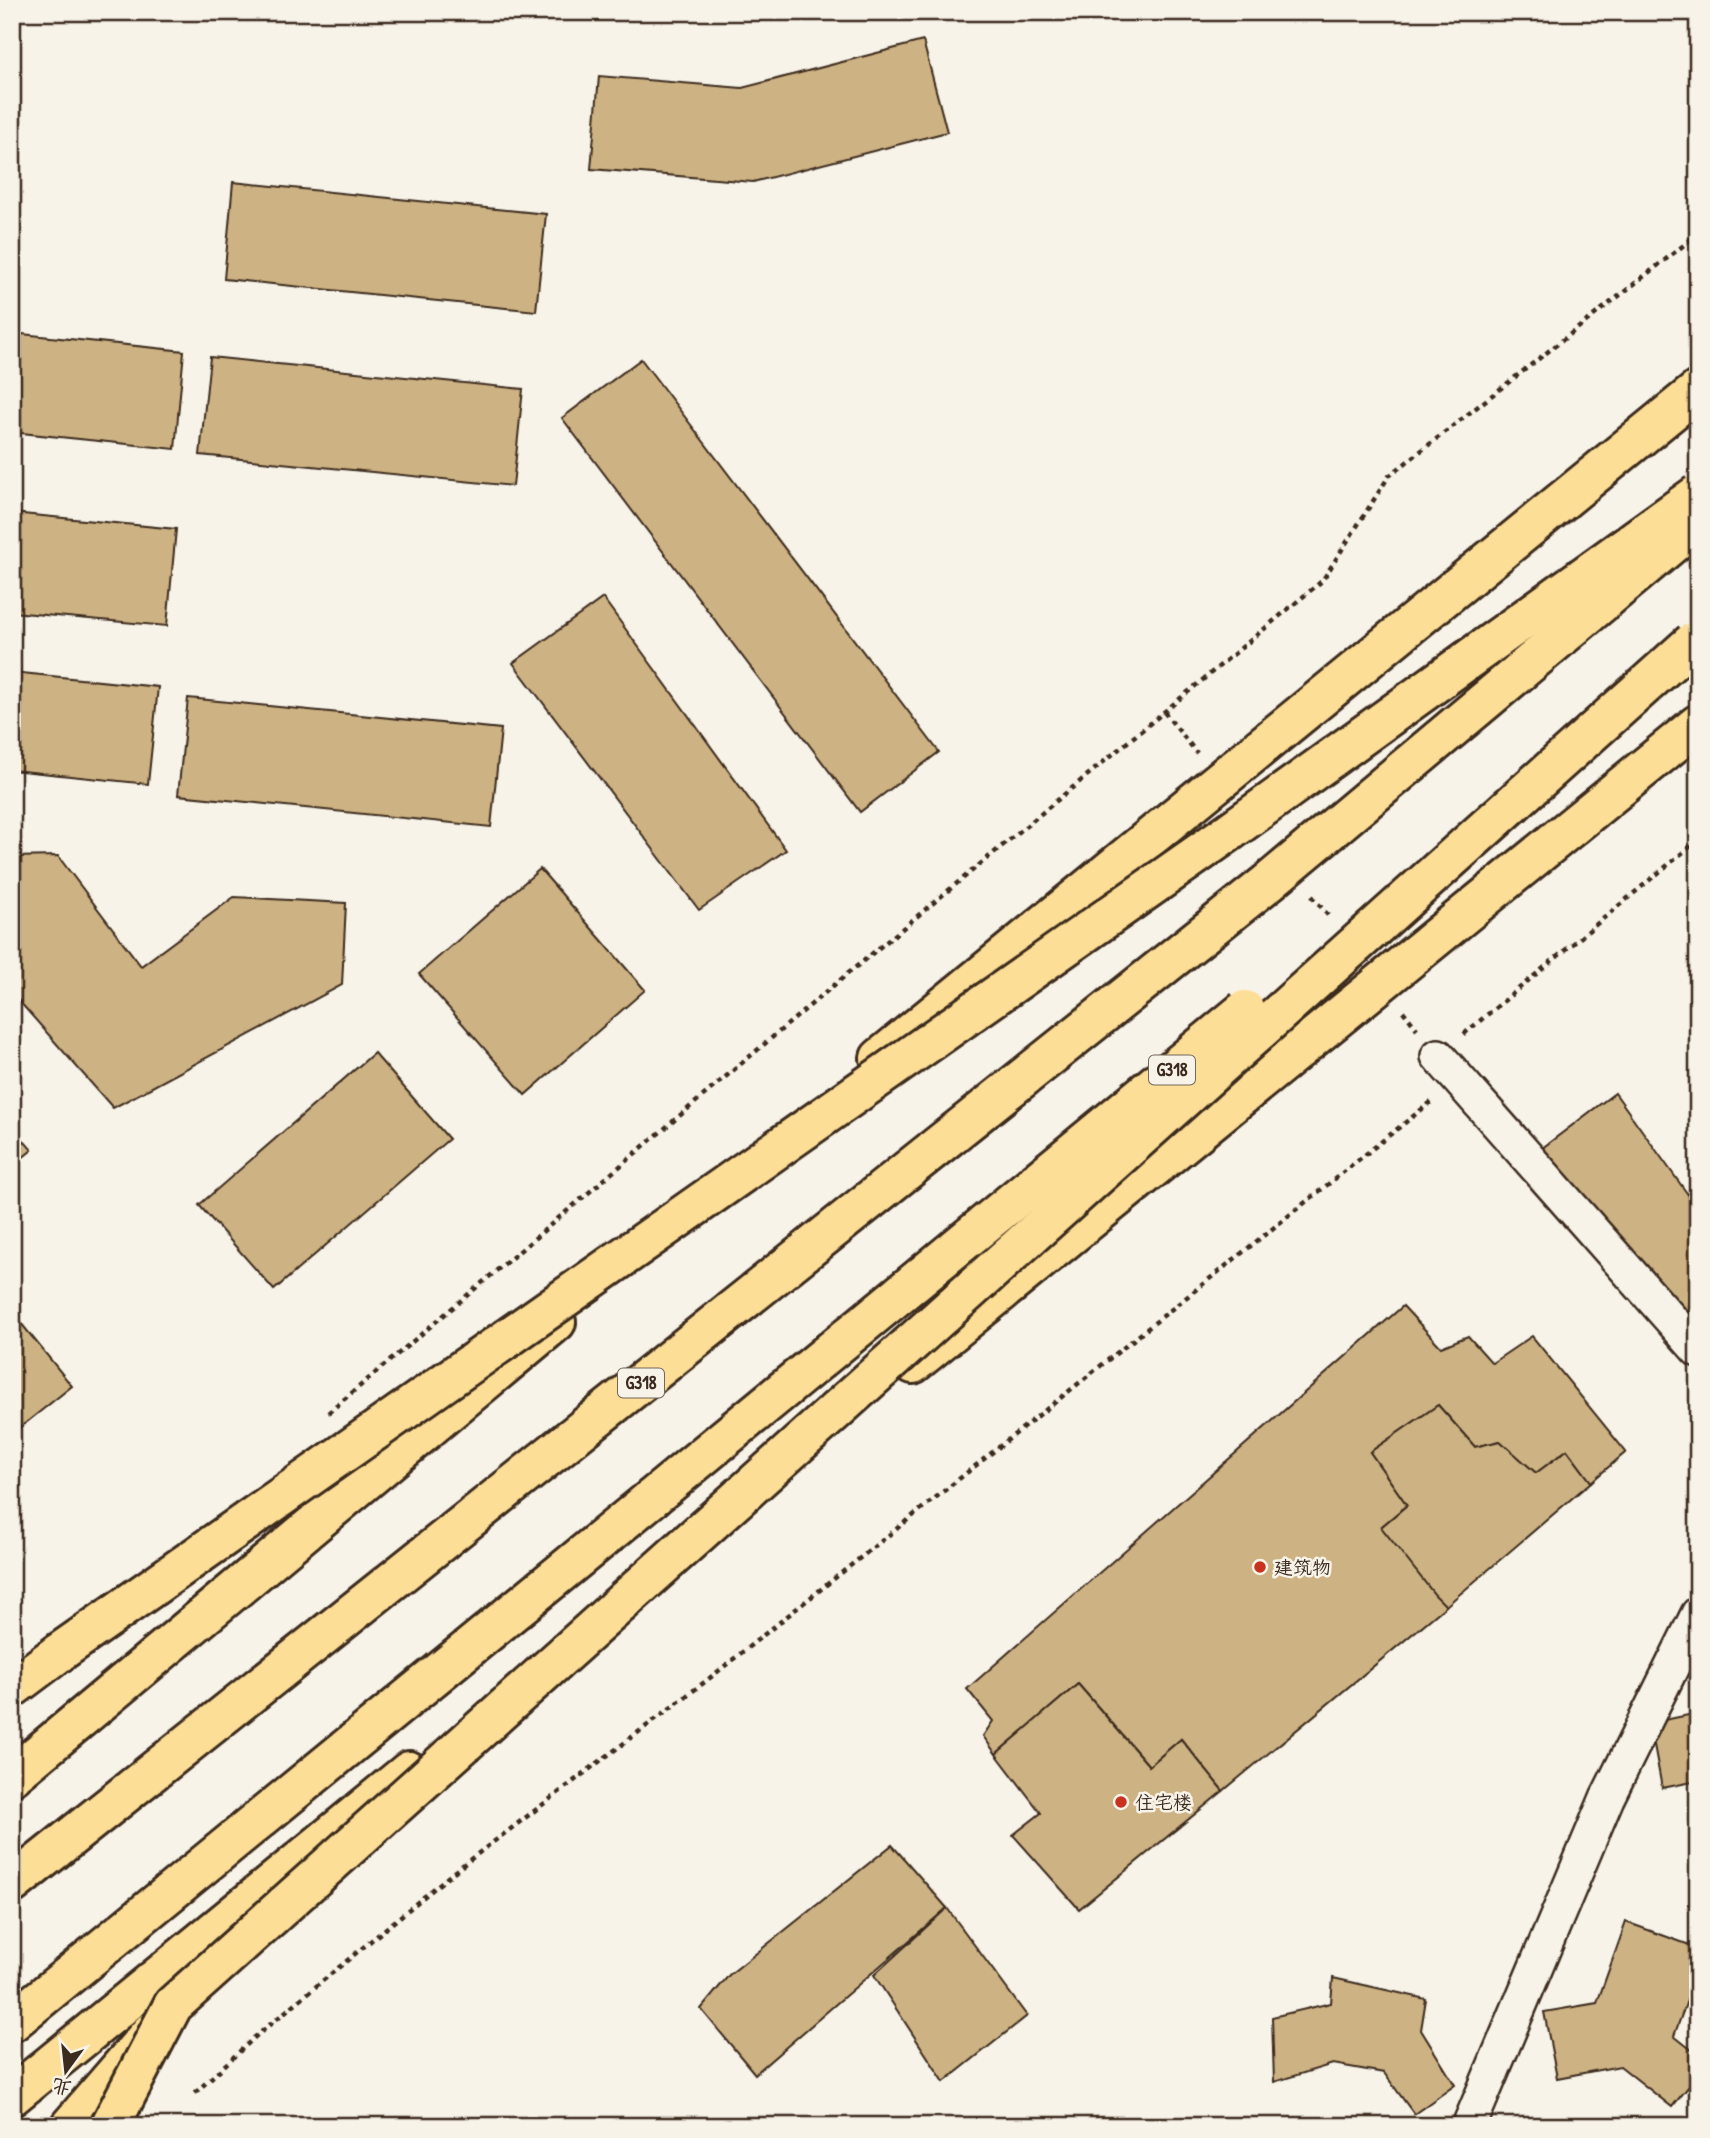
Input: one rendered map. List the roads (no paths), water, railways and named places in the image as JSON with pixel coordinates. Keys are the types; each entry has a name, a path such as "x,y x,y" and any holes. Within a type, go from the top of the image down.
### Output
{"main road":[{"path":"12,1776 565,1315 1698,390"},
{"path":"12,1688 1217,840 1698,494"},
{"name":"G318","path":"12,1884 1270,881 1698,522"},
{"path":"70,2126 173,2005 1695,640"},
{"name":"G318","path":"12,2022 1695,640"},
{"path":"12,2096 293,1864 729,1514 1698,724"},
{"path":"12,1673 60,1652"},
{"path":"110,2126 173,2005"}],"street":[{"path":"1448,1068 1698,1350"},
{"path":"1469,2126 1607,1798 1698,1614"}],"place":[{"name":"建筑物","path":"1260,1567"},
{"name":"住宅楼","path":"1121,1802"}]}
